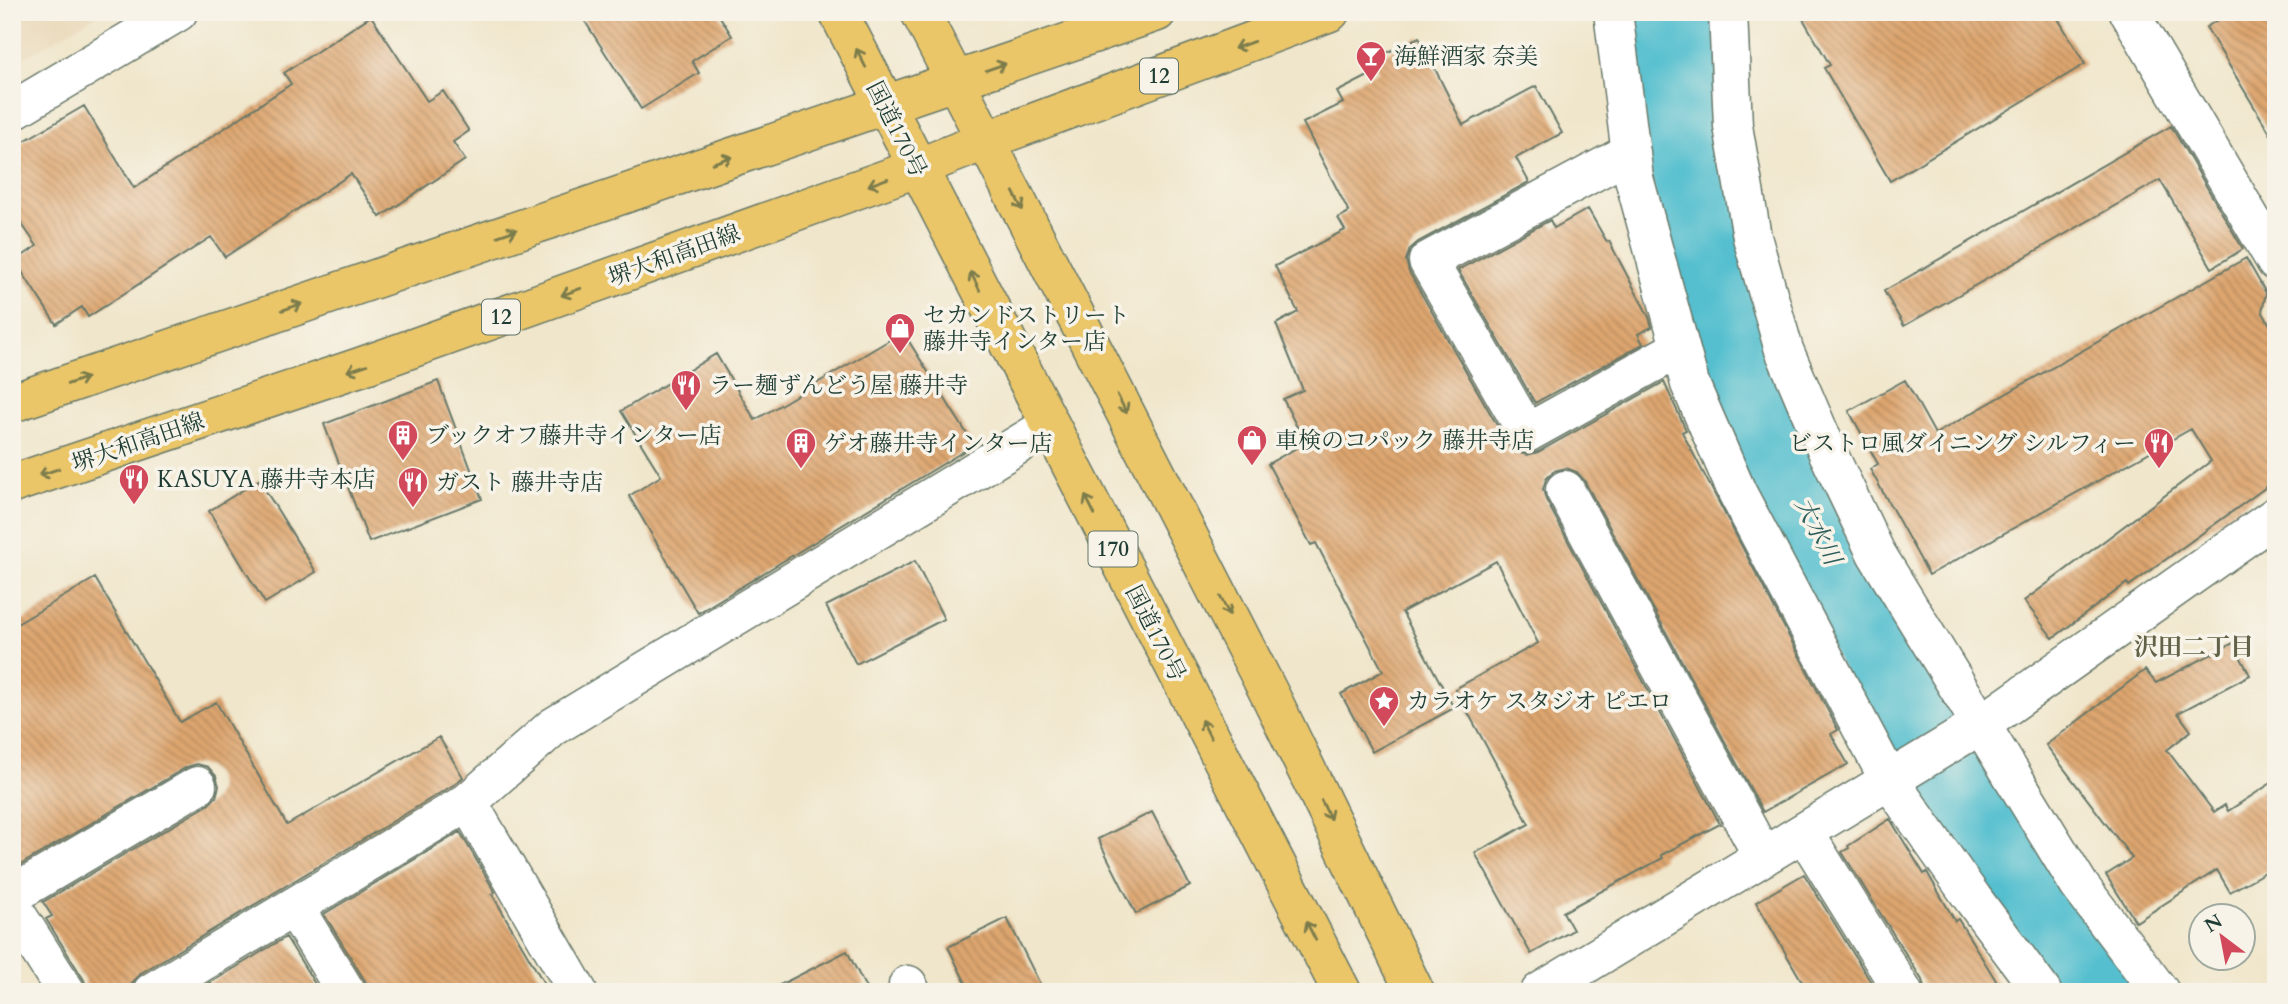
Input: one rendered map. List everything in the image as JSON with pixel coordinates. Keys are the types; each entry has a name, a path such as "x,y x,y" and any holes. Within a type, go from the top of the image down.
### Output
{"main road":[{"name":"国道170号","path":"838,12 1342,992"},
{"path":"920,12 1273,701 1415,992"},
{"path":"12,403 1157,12"},
{"name":"堺大和高田線","path":"12,484 360,367 917,169 987,140 1331,12"}],"street":[{"path":"12,111 178,12"},
{"path":"1613,12 1634,178 1690,384 1737,492 1895,776 1973,899 2042,992"},
{"path":"1728,12 1733,126 1752,237 1784,350 1828,453 1876,552 1971,730 2079,885 2160,992"},
{"path":"2129,12 2276,262"},
{"path":"1631,152 1428,261 1527,433 1681,348"},
{"path":"152,992 468,802 554,727 1049,426"},
{"path":"1565,490 1763,857"},
{"path":"1540,992 1971,730 2276,516"},
{"path":"12,895 197,786"},
{"path":"468,802 579,992"},
{"path":"1804,832 1903,992"},
{"path":"12,907 66,992"},
{"path":"293,907 346,992"}],"shaded area":[{"path":"12,12 102,12 12,65"}],"building":[{"path":"579,12 717,12 732,36 692,61 699,73 641,109"},
{"path":"1799,12 2054,12 2085,64 1890,181 1824,68 1830,65"},
{"path":"2232,12 2276,12 2276,143 2206,27"},
{"path":"371,16 427,101 443,91 469,131 453,142 465,160 380,217 351,174 225,257 211,237 88,317 82,307 56,324 15,261 37,246 12,210 12,148 84,106 134,188 291,84 284,73"},
{"path":"1419,37 1463,125 1536,86 1562,133 1516,158 1529,182 1418,242 1410,249 1406,260 1409,272 1508,444 1517,452 1527,455 1538,452 1664,382 1686,430 1682,432 1838,730 1831,734 1848,764 1763,812 1584,480 1577,472 1566,468 1554,471 1546,479 1543,489 1546,500 1720,824 1563,912 1573,930 1531,954 1475,853 1529,824 1455,689 1538,643 1496,561 1402,612 1454,708 1372,752 1341,694 1383,671 1316,543 1311,545 1268,464 1305,443 1283,399 1303,390 1276,324 1298,312 1275,266 1345,230 1338,218 1349,212 1303,123 1343,103 1337,92 1378,71 1372,60"},
{"path":"2171,126 2243,249 2212,268 2160,180 1904,326 1884,291"},
{"path":"1588,209 1607,242 1609,241 1652,327 1638,334 1643,344 1535,403 1458,270 1550,220 1554,228"},
{"path":"2246,258 2266,293 2262,311 2276,335 2276,480 2053,638 2024,601 2211,461 2191,429 1929,575 1870,469 1878,464 1849,411 1905,380 1935,434"},
{"name":"ゲオ藤井寺インター店","path":"903,332 974,445 698,613 629,496 661,476 621,411 716,354 755,420"},
{"name":"ブックオフ藤井寺インター店","path":"438,381 482,499 369,542 324,424"},
{"path":"259,480 316,572 265,603 209,511"},
{"path":"915,561 944,619 856,664 826,606"},
{"path":"95,578 180,722 216,702 287,825 439,737 463,777 141,973 133,981 130,992 96,992 87,989 46,919 52,916 43,902 208,805 216,797 219,786 216,776 208,767 197,764 187,767 20,865 12,852 12,627"},
{"path":"2233,643 2250,675 2178,713 2191,731 2167,750 2214,812 2225,805 2228,811 2276,780 2276,866 2230,892 2217,870 2136,922 2106,875 2132,858 2046,745 2145,670 2156,683"},
{"path":"1152,812 1190,886 1136,914 1098,839"},
{"path":"1890,819 1924,874 1927,872 1955,921 1958,919 2003,992 1925,992 1922,980 1842,852"},
{"path":"460,832 495,892 492,894 549,992 368,992 365,981 324,914"},
{"path":"1804,874 1877,992 1808,992 1756,902"},
{"path":"1007,918 1044,992 970,992 948,947"},
{"path":"286,937 320,992 195,992"},
{"path":"847,951 868,992 766,992"}],"waterway":[{"name":"大水川","path":"1675,12 1693,174 1716,277 1744,364 1793,484 1915,718 2010,868 2102,992"}],"place":[{"name":"海鮮酒家 奈美","path":"1371,83"},
{"name":"セカンドストリート 藤井寺インター店","path":"900,355"},
{"name":"ラー麺ずんどう屋 藤井寺","path":"686,412"},
{"name":"ブックオフ藤井寺インター店","path":"403,462"},
{"name":"車検のコパック 藤井寺店","path":"1252,467"},
{"name":"ゲオ藤井寺インター店","path":"801,470"},
{"name":"ビストロ風ダイニング シルフィー","path":"2159,470"},
{"name":"KASUYA 藤井寺本店","path":"134,506"},
{"name":"ガスト 藤井寺店","path":"413,509"},
{"name":"カラオケ スタジオ ピエロ","path":"1384,728"}],"district":[{"name":"沢田二丁目","path":"2194,647"}]}
